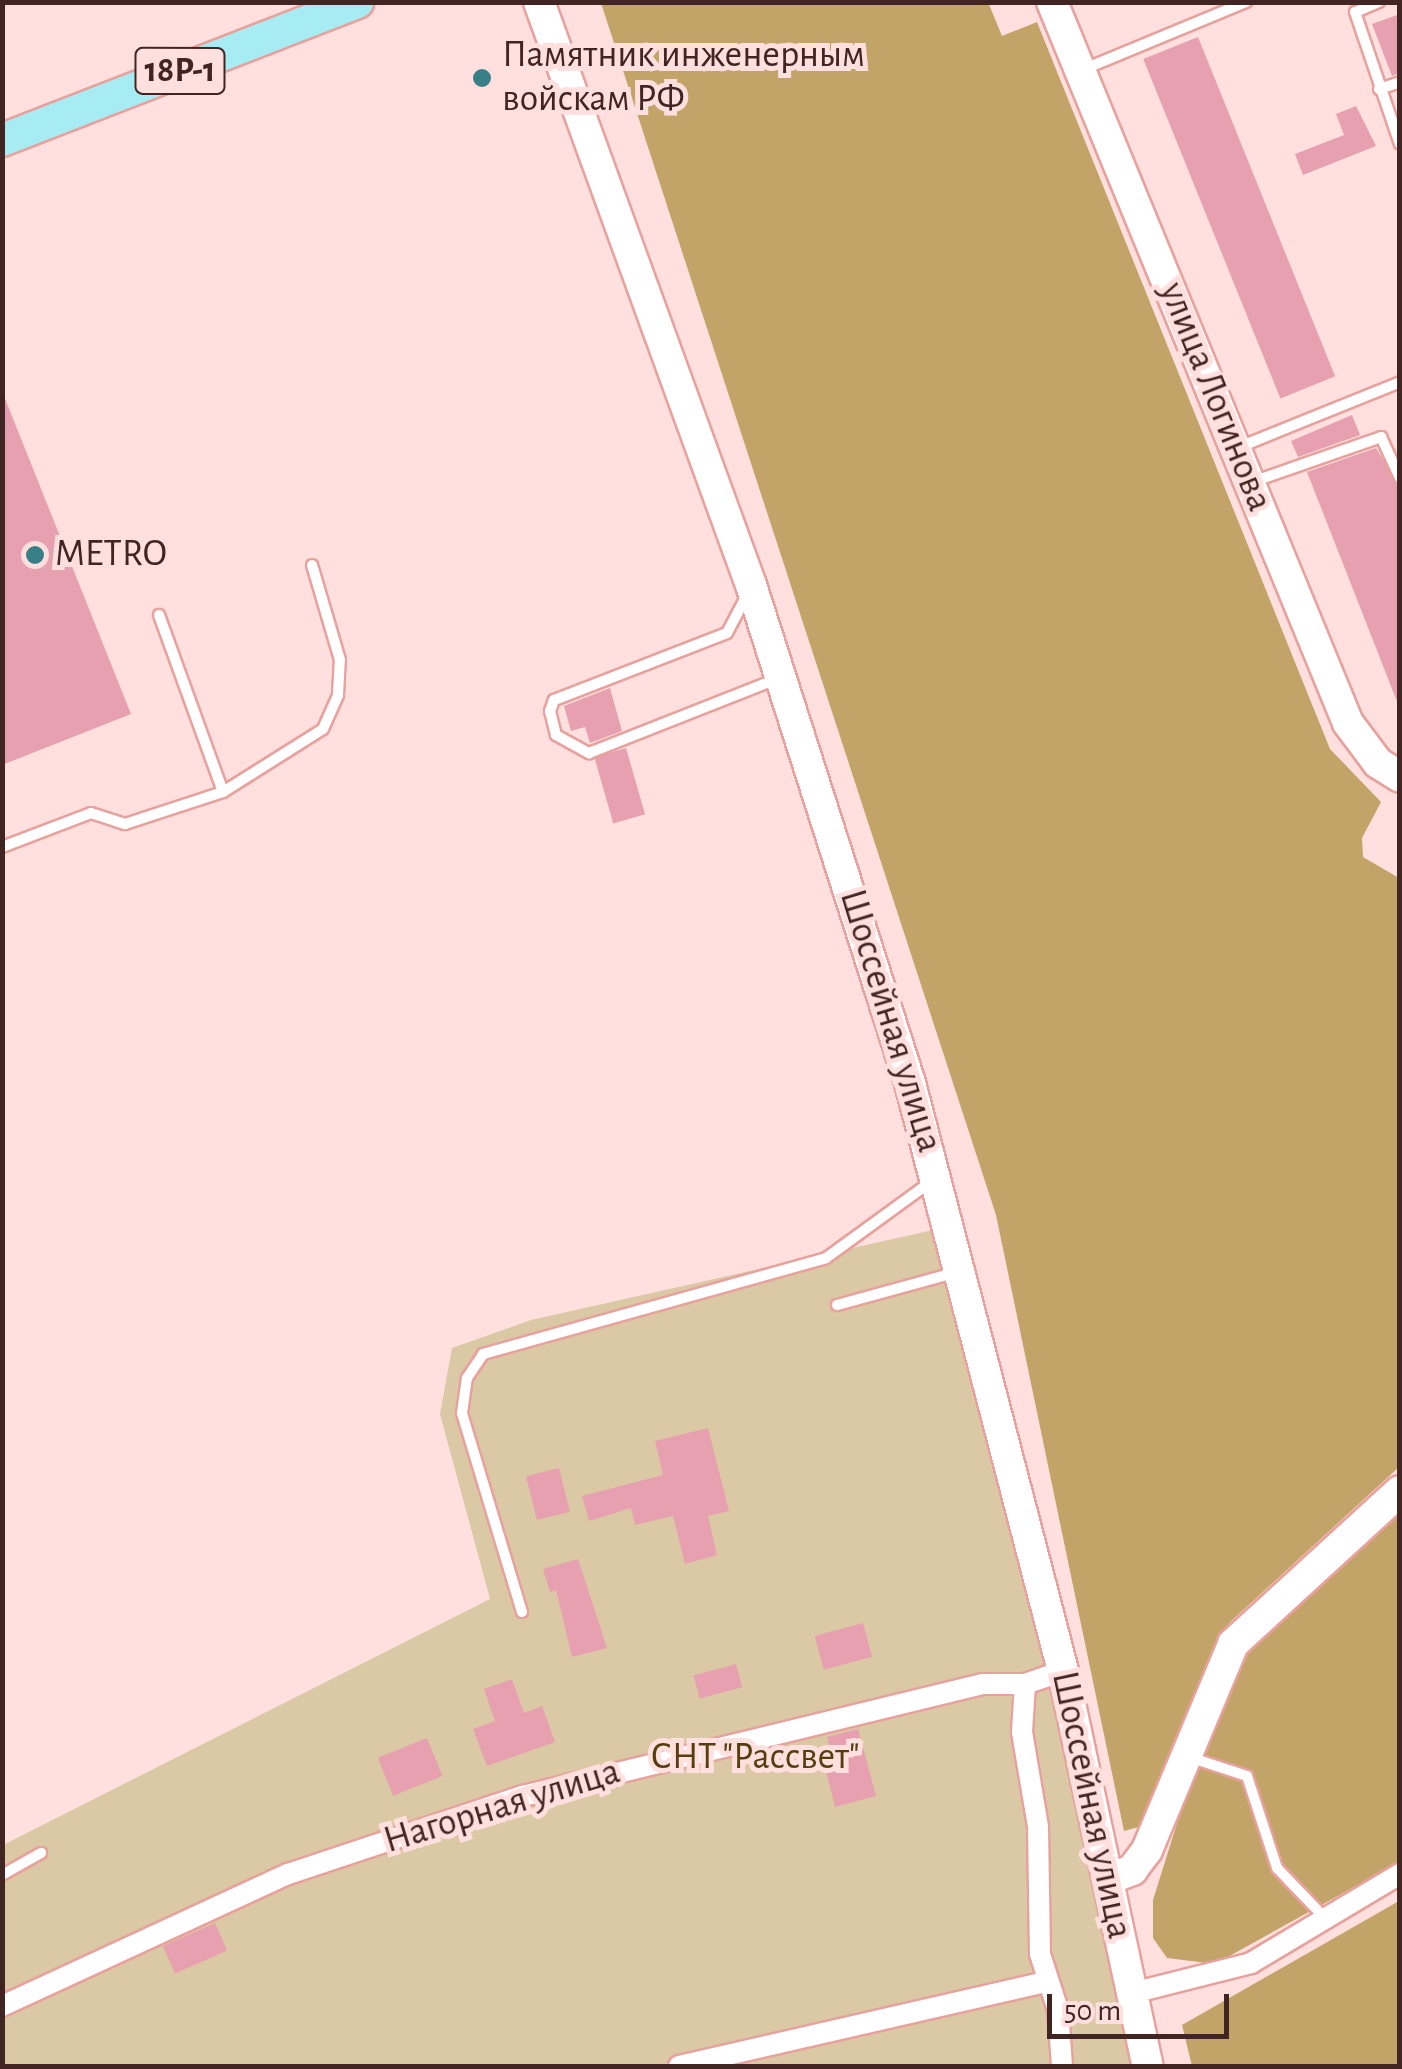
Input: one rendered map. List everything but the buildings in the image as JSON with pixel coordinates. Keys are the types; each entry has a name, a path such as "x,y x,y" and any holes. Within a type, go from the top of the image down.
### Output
{"main road":[{"name":"18Р-1","path":"2,140 357,2"}],"street":[{"name":"Шоссейная улица","path":"539,2 751,585 937,1177 1063,1671 1148,2066"},
{"name":"улица Логинова","path":"1052,2 1348,723 1378,763 1400,777"},
{"path":"1109,1879 1140,1862 1232,1644 1400,1491"},
{"name":"Нагорная улица","path":"2,2006 288,1874 524,1796 983,1684 1024,1684 1063,1671"},
{"path":"1024,1684 1022,1732 1038,1827 1046,1982 1058,2010 1062,2066"},
{"path":"1132,1993 1251,1964 1400,1874"},
{"path":"679,2066 1046,1982"}],"lane":[{"path":"1080,70 1246,2"},
{"path":"1380,2 1355,12 1400,144"},
{"path":"1379,89 1400,82"},
{"path":"1236,448 1400,382"},
{"path":"1251,482 1381,437 1400,478"},
{"path":"2,847 91,813 124,824 223,792 301,748 333,713 340,660 312,565"},
{"path":"751,585 727,633 565,695 550,710 552,723 566,743 589,753 779,678"},
{"path":"159,615 223,792"},
{"path":"522,1612 462,1413 468,1378 483,1354 826,1258 937,1177"},
{"path":"837,1304 964,1271"},
{"path":"1184,1756 1247,1776 1276,1868 1325,1918"},
{"path":"2,1875 42,1853"}],"green space":[{"name":"СНТ \"Рассвет\"","path":"942,1228 1143,2066 3,2066 3,1845 490,1599 440,1414 452,1348 531,1320"}],"shaded area":[{"path":"988,2 1002,36 1037,22 1330,749 1381,802 1362,838 1363,857 1399,878 1399,1467 1229,1623 1146,1825 1124,1831 996,1215 601,3"},
{"path":"1399,1506 1399,1862 1215,1964 1167,1958 1153,1938 1153,1900 1210,1718 1240,1657"},
{"path":"1399,1901 1399,2066 1192,2066 1182,2025"}],"place":[{"name":"Памятник инженерным войскам РФ","path":"482,78"},
{"name":"METRO","path":"35,555"}]}
